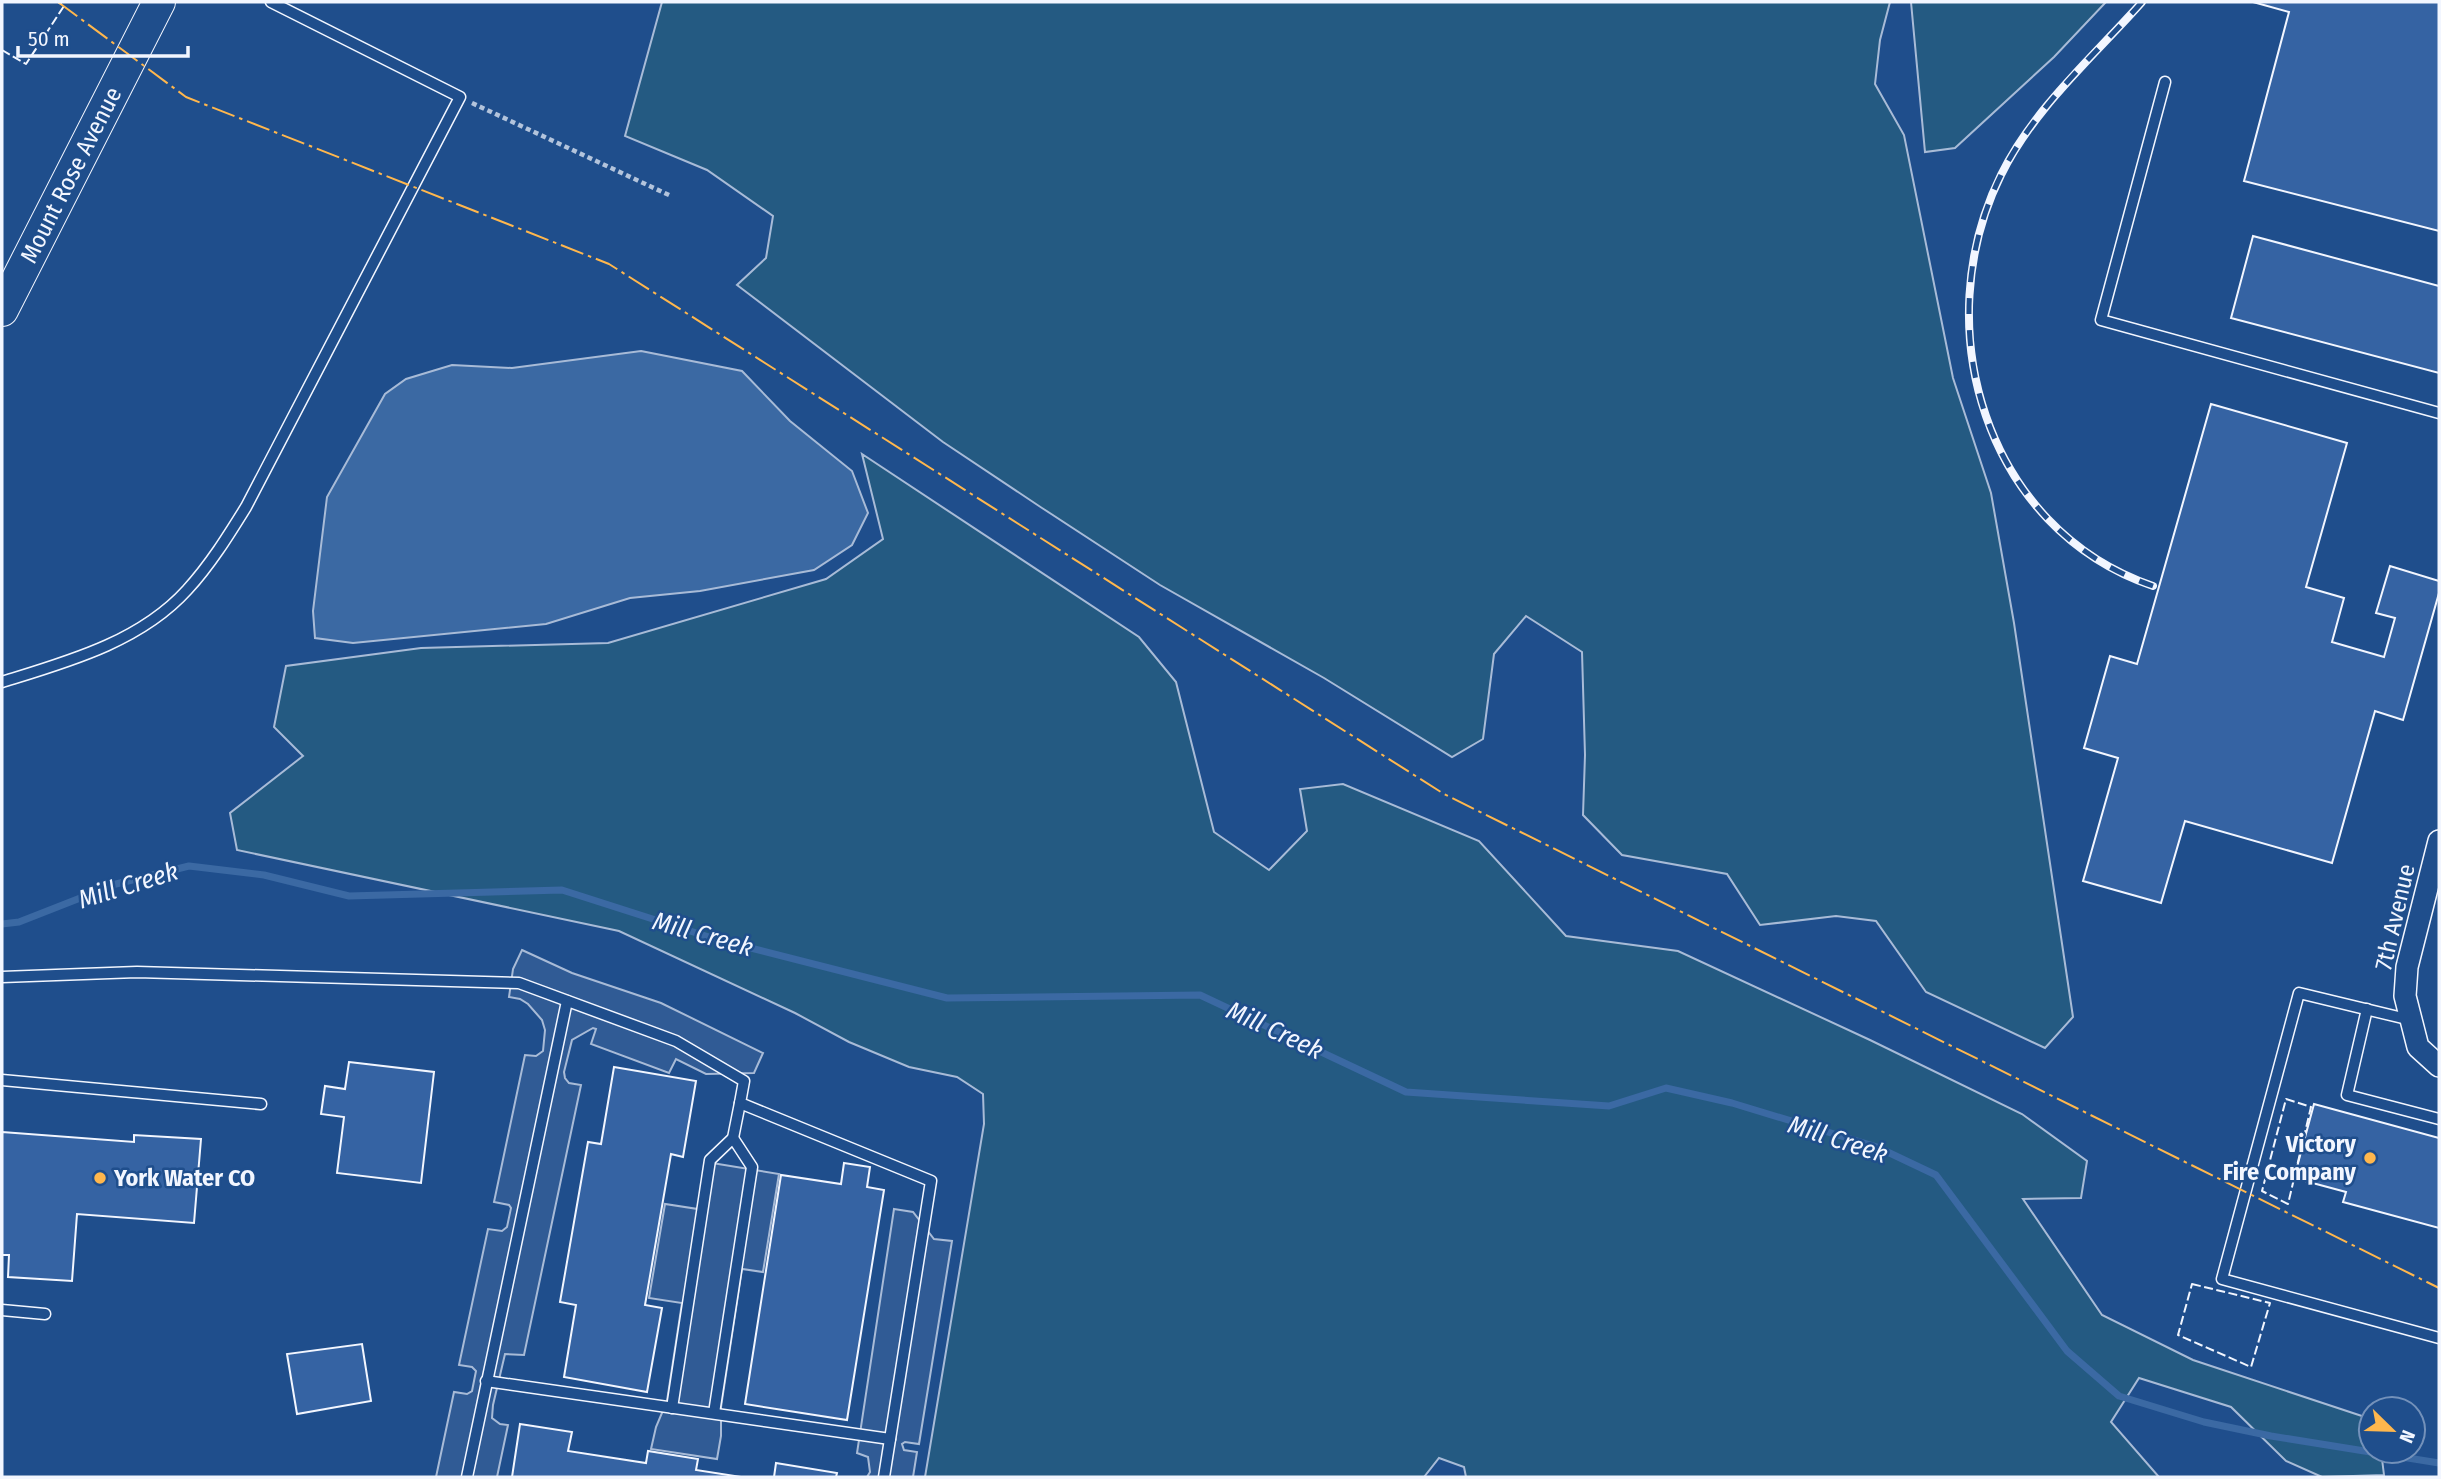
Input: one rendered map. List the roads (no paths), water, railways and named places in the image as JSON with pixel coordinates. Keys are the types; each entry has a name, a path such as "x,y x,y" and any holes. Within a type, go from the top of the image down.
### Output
{"main road":[{"name":"Mount Rose Avenue","path":"2,310 159,2"}],"street":[{"name":"7th Avenue","path":"2439,841 2407,967 2405,996 2418,1047 2439,1066"}],"lane":[{"path":"2,681 69,661 115,642 151,621 186,592 215,556 246,507 460,97 271,2"},
{"path":"2165,82 2101,320 2439,413"},
{"path":"2,977 137,972 519,983 676,1041 744,1081 733,1138 710,1160 672,1408"},
{"path":"2411,1020 2299,993 2221,1279 2439,1338"},
{"path":"467,1477 567,1001"},
{"path":"2367,1009 2347,1095 2439,1119"},
{"path":"2,1080 261,1104"},
{"path":"740,1103 931,1181 884,1477"},
{"path":"714,1413 752,1167 733,1138"},
{"path":"2,1310 45,1314"},
{"path":"486,1381 890,1438"}],"waterway":[{"name":"Mill Creek","path":"2,924 19,922 116,884 189,866 264,875 349,896 562,890 712,938 947,998 1200,995 1406,1092 1609,1106 1666,1088 1732,1103 1877,1147 1936,1175 2067,1351 2119,1396 2204,1422 2271,1436 2439,1463"}],"railway":[{"path":"2142,2 2047,105 2015,151 2001,175 1979,234 1969,295 1972,356 1986,416 2011,471 2048,519 2095,558 2153,586"}],"place":[{"name":"Victory Fire Company","path":"2370,1158"},
{"name":"York Water CO","path":"100,1178"}]}
